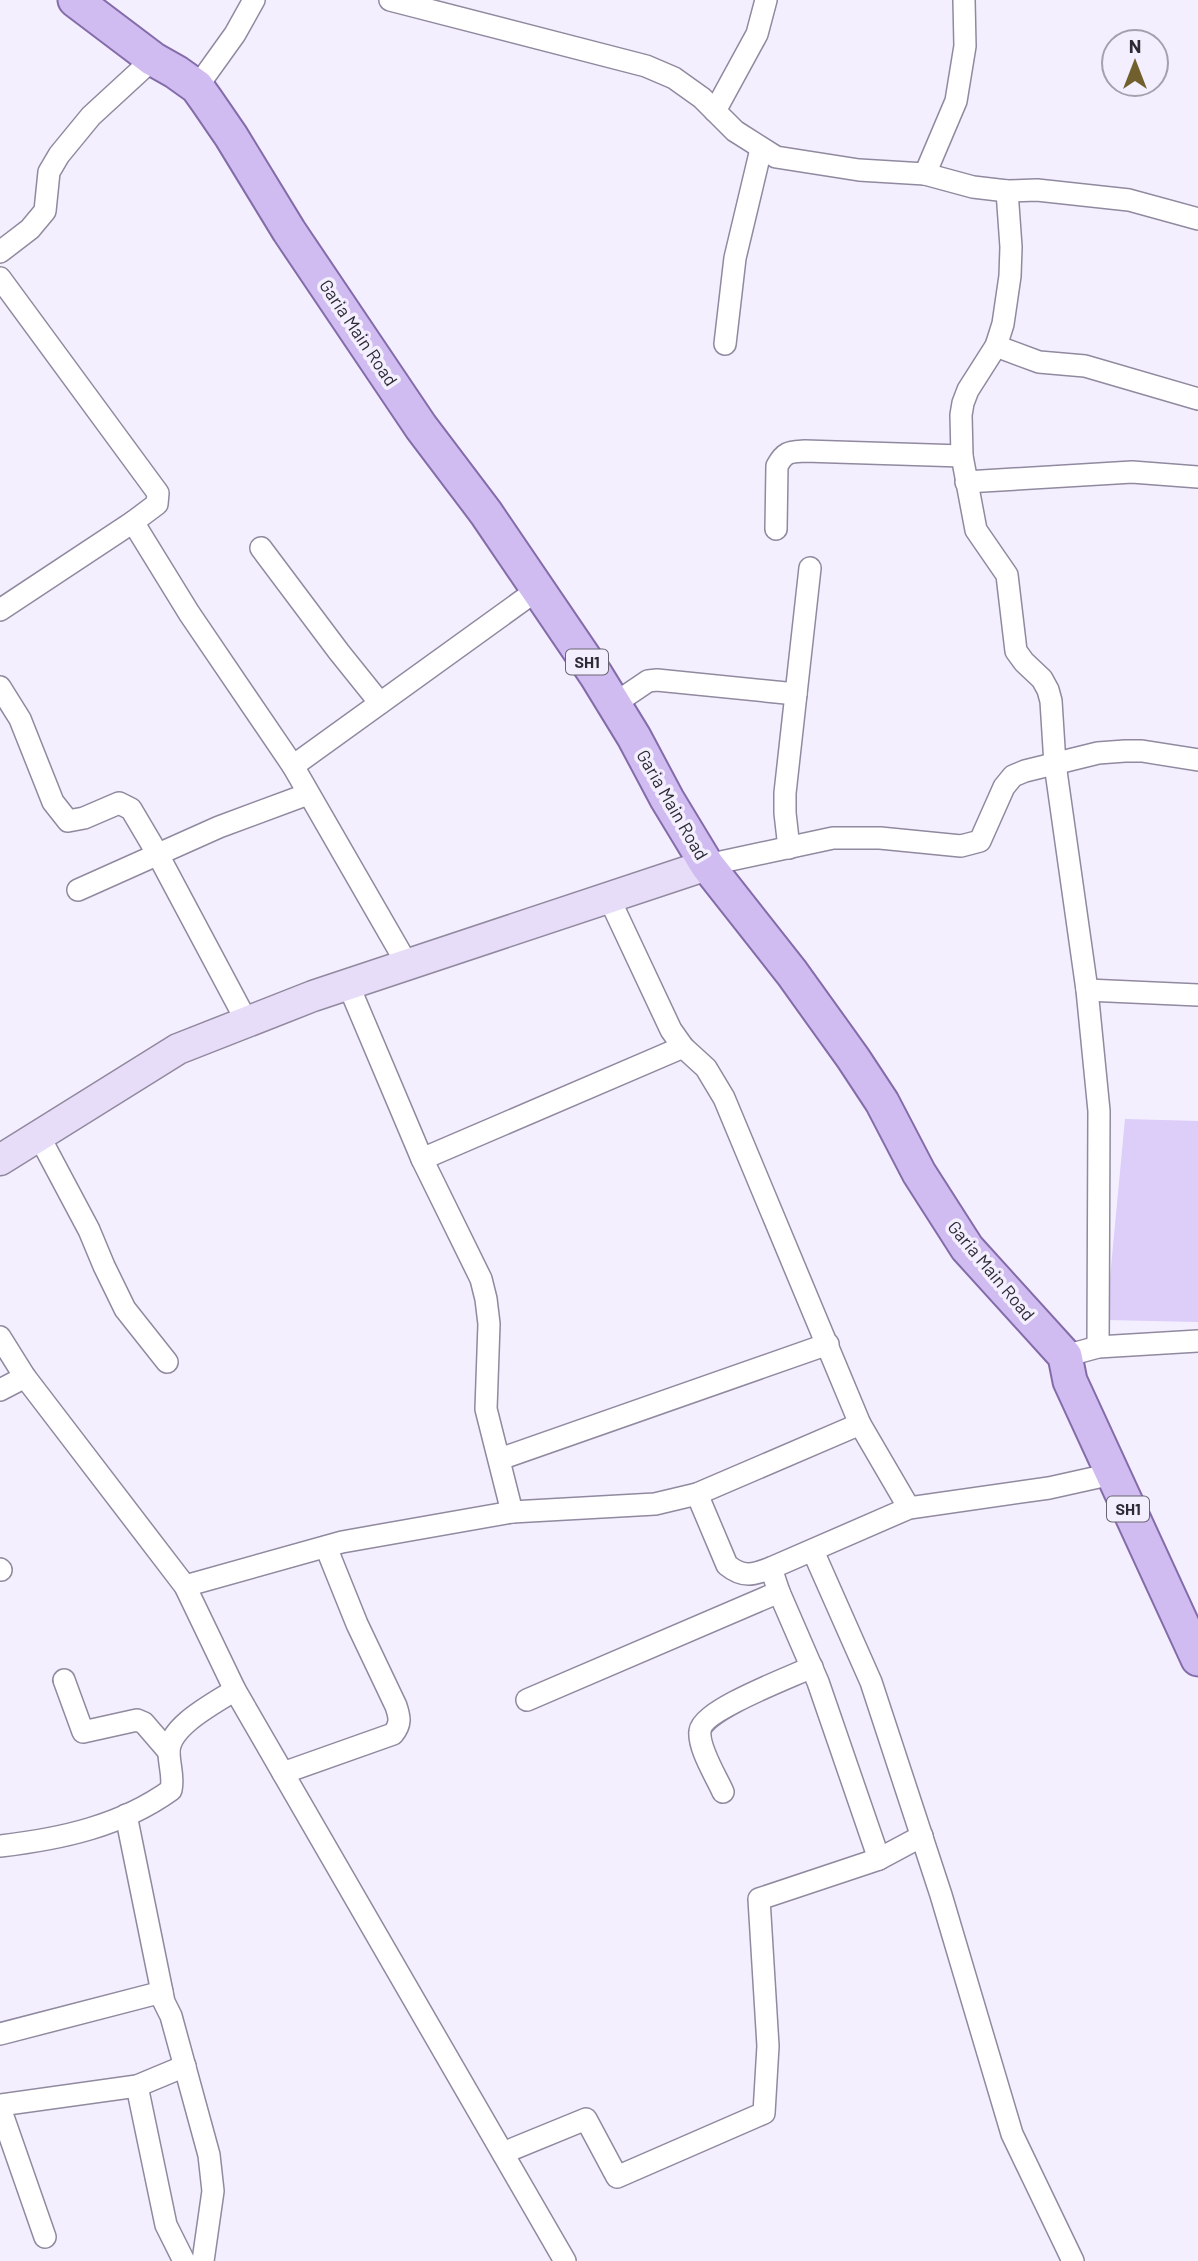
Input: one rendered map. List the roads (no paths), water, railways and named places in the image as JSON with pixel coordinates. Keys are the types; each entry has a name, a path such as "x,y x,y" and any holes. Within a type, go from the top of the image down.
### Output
{"main road":[{"name":"Garia Main Road","path":"75,0 153,59 197,87 231,136 289,231 414,416 486,513 614,704 706,866 792,973 853,1058 882,1102 926,1184 967,1248 1065,1356 1070,1381 1197,1654"},
{"path":"0,1160 178,1049 348,984 706,866"}],"street":[{"path":"197,87 235,34 254,0"},
{"path":"391,0 646,66 674,78 702,98 735,131 776,157 859,170 925,174 972,187 1007,191 1037,190 1129,200 1198,219"},
{"path":"715,111 757,34 766,0"},
{"path":"925,174 959,88 965,46 964,0"},
{"path":"0,252 41,219 46,205 49,172 59,155 91,116 153,59"},
{"path":"725,344 735,258 761,149"},
{"path":"1007,191 1010,276 1003,324 996,346 963,402 962,456 976,530 1007,575 1016,651 1042,679 1051,701 1055,764 1087,990 1099,1111 1098,1347"},
{"path":"0,278 158,493 157,504 133,523 0,610"},
{"path":"996,346 1039,362 1085,366 1198,398"},
{"path":"776,529 777,466 782,456 790,452 962,456"},
{"path":"966,482 1132,472 1198,477"},
{"path":"133,523 189,613 293,766 407,964"},
{"path":"261,548 380,703"},
{"path":"789,848 785,793 810,568"},
{"path":"293,766 537,590"},
{"path":"614,704 648,681 657,680 796,694"},
{"path":"0,687 20,719 53,802 68,821 84,818 119,803 131,808 247,1022"},
{"path":"706,866 834,838 859,837 971,845 979,841 1004,787 1013,776 1025,771 1098,753 1125,751 1198,760"},
{"path":"78,890 219,827 309,794"},
{"path":"608,898 671,1030 683,1047 706,1068 724,1098 860,1424 909,1508"},
{"path":"348,984 422,1159 481,1279 489,1324 486,1409 512,1512"},
{"path":"1087,990 1198,995"},
{"path":"422,1159 683,1047"},
{"path":"39,1136 89,1230 125,1309 167,1362"},
{"path":"0,1337 25,1377 186,1586 235,1690 565,2261"},
{"path":"1065,1356 1098,1347 1198,1341"},
{"path":"500,1460 828,1344"},
{"path":"0,1390 25,1377"},
{"path":"186,1586 342,1542 512,1512 655,1504 697,1494 860,1424"},
{"path":"697,1494 727,1565 744,1575 771,1569 909,1508 1049,1488 1112,1474"},
{"path":"283,1773 394,1734 399,1727 400,1719 396,1706 357,1625 326,1547"},
{"path":"813,1551 871,1682 922,1836 1012,2134 1073,2261"},
{"path":"771,1569 812,1667 879,1859"},
{"path":"527,1700 779,1592"},
{"path":"723,1792 701,1739 700,1728 705,1719 722,1708 812,1667"},
{"path":"64,1680 83,1732 137,1720 144,1723 169,1752"},
{"path":"0,1846 75,1834 125,1815 171,1790 171,1739 178,1729 235,1690"},
{"path":"125,1815 162,1992 209,2155 212,2191 203,2261"},
{"path":"503,2153 586,2119 617,2177 764,2113 768,2046 759,1899 879,1859 922,1836"},
{"path":"0,2034 162,1992"},
{"path":"45,2237 0,2107 137,2087 185,2066"},
{"path":"137,2087 166,2225 184,2261"}]}
